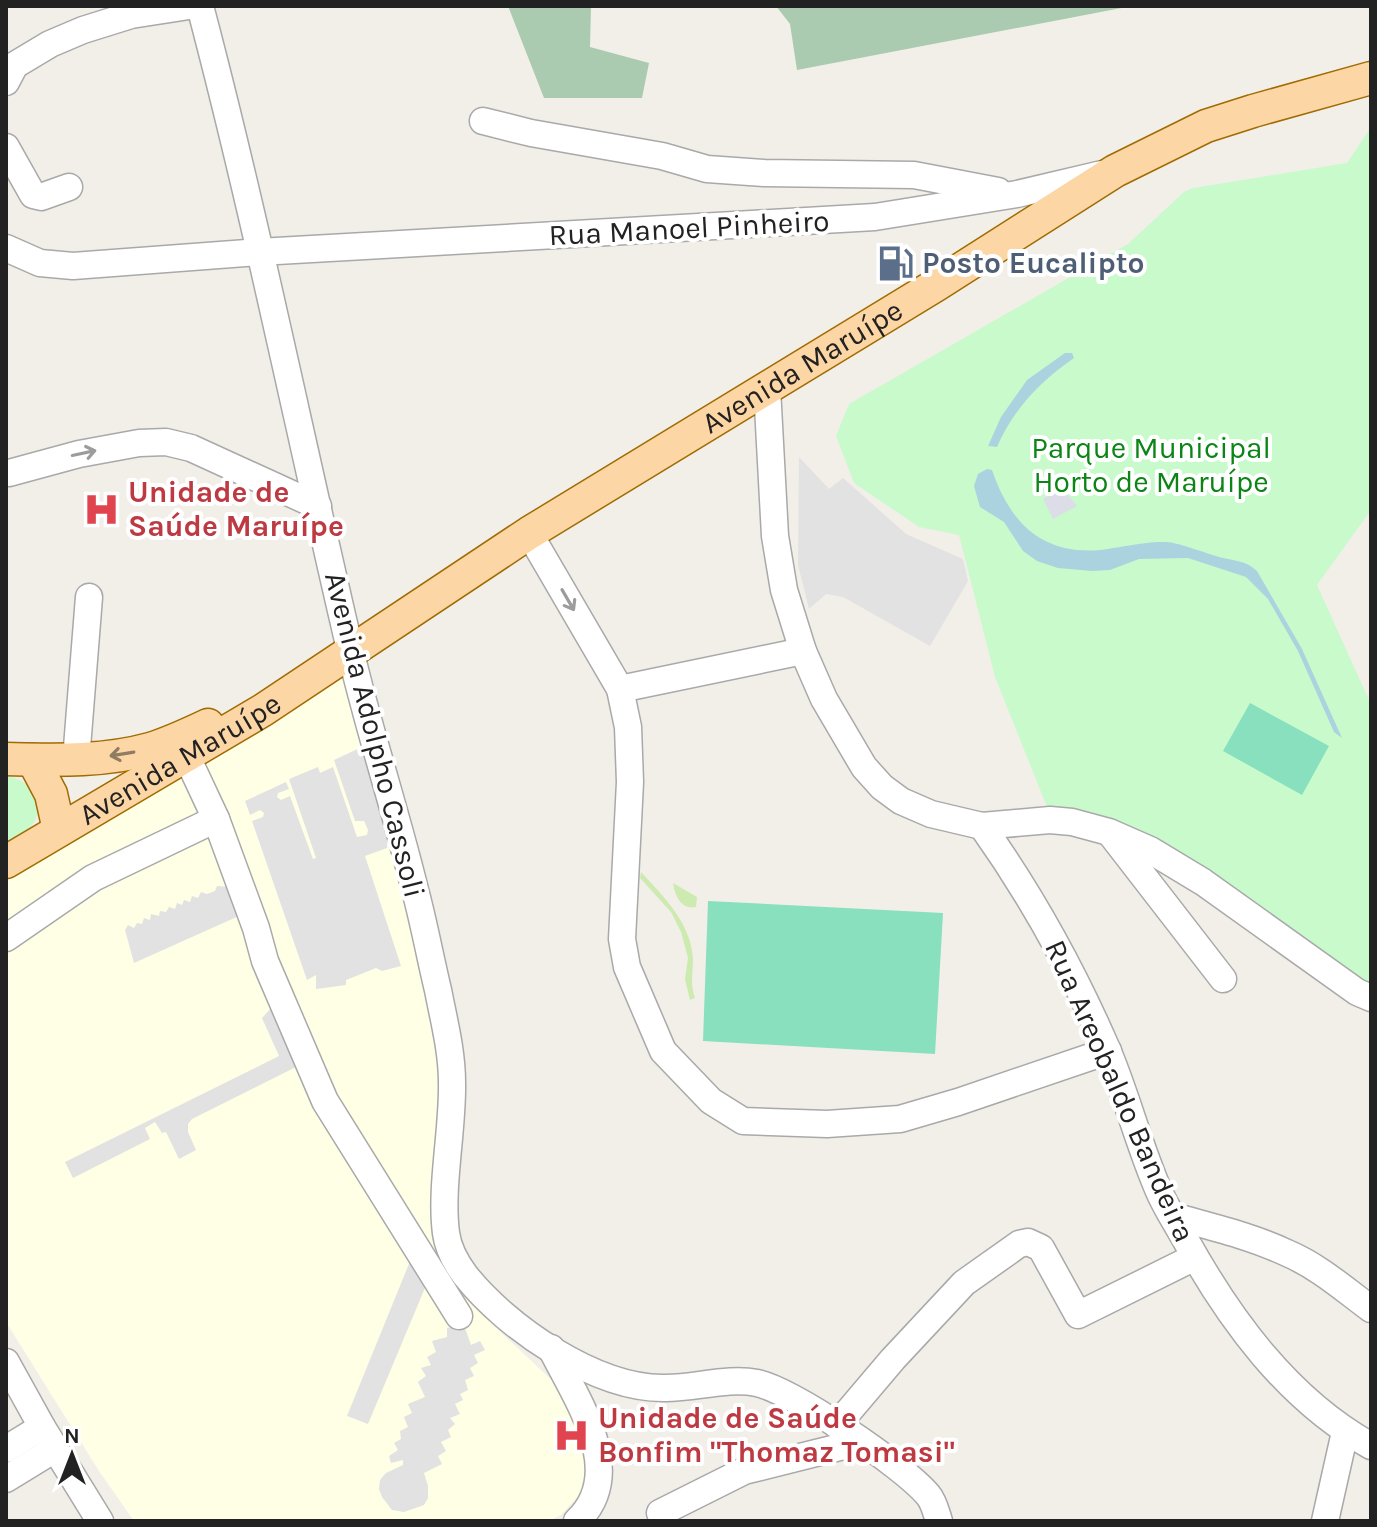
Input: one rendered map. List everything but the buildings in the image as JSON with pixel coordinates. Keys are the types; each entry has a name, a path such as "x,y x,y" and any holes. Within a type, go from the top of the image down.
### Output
{"main road":[{"name":"Avenida Maruípe","path":"6,862 187,757 529,533 1115,171 1206,126 1371,78"},
{"name":"Avenida Maruípe","path":"20,759 76,760 152,748 299,686"},
{"path":"20,759 51,794 59,830"}],"street":[{"path":"10,73 50,44 83,30 131,15 189,6"},
{"name":"Avenida Adolpho Cassoli","path":"200,6 238,150 350,652 416,891 450,1048 452,1116 446,1234 453,1254 464,1273 489,1301 551,1348 612,1381 664,1389 745,1382 773,1389 837,1425 931,1498 939,1521"},
{"path":"483,121 531,133 662,156 707,169 914,175 1017,194"},
{"path":"6,147 33,195 41,197 69,187"},
{"name":"Rua Manoel Pinheiro","path":"6,248 40,263 73,266 259,252 875,217 1017,194 1115,171"},
{"path":"767,388 778,562 803,651 842,733 864,767 882,787 901,801 931,814 982,826 1050,820 1072,822 1109,832 1150,850 1203,882 1346,985 1371,998"},
{"path":"7,473 79,454 139,443 166,442 191,448 318,506"},
{"path":"529,533 620,689 628,727 630,782 622,939 627,967 663,1051 711,1101 743,1121 827,1124 900,1119 1108,1051"},
{"path":"76,760 89,597"},
{"path":"620,689 803,651"},
{"path":"187,757 216,819 265,961 325,1101 459,1316"},
{"path":"6,938 93,878 216,819"},
{"name":"Rua Areobaldo Bandeira","path":"982,826 1012,868 1077,983 1108,1051 1158,1190 1195,1257 1257,1349 1345,1432 1371,1446"},
{"path":"1109,832 1223,979"},
{"path":"1173,1216 1289,1253 1371,1309"},
{"path":"837,1425 964,1283 1019,1244 1028,1242 1041,1248 1078,1315 1195,1257"},
{"path":"551,1348 589,1426 600,1461 595,1491 586,1512 577,1521"},
{"path":"6,1362 48,1438 100,1521"},
{"path":"1325,1521 1345,1432"},
{"path":"6,1449 48,1438"},
{"path":"6,1479 48,1438"},
{"path":"660,1513 744,1471 860,1442"}],"shaded area":[{"path":"508,6 591,6 590,47 649,63 642,98 544,98"},
{"path":"776,6 1132,6 797,70 790,24"},
{"path":"799,457 829,489 843,478 906,534 963,559 968,581 930,646 843,597 826,594 809,609 798,565"},
{"path":"1063,489 1077,506 1053,519 1043,499"},
{"path":"346,662 442,1049 444,1076 432,1240 439,1254 493,1325 558,1386 578,1418 591,1476 561,1515 549,1521 134,1521 6,1322 6,877"},
{"path":"364,746 388,834 387,848 365,856 401,966 382,971 376,968 346,980 346,985 316,989 316,975 307,980 252,821 263,817 264,813 260,810 250,815 245,801 286,782 289,789 278,793 277,797 281,800 290,796 313,859 316,858 289,779 318,767 320,773 333,767 357,837 367,835 364,821 355,821 334,760"},
{"path":"217,886 242,888 250,911 134,963 125,930 128,925 134,928 137,923 142,924 144,918 150,920 151,914 159,916 160,911 166,912 169,907 175,909 177,903 182,905 184,900 190,902 192,896 198,898 201,892 207,894 215,891"},
{"path":"272,1007 300,1065 192,1119 188,1132 196,1150 179,1159 166,1132 162,1133 155,1122 145,1128 150,1139 73,1178 65,1162 279,1056 262,1018"},
{"path":"413,1254 427,1283 368,1424 347,1416"},
{"path":"464,1325 471,1345 480,1341 485,1350 474,1355 478,1363 470,1368 474,1376 465,1380 468,1390 460,1394 463,1400 455,1404 460,1414 450,1418 455,1424 448,1430 451,1437 441,1442 446,1451 438,1456 442,1464 424,1473 428,1498 424,1505 404,1512 392,1510 382,1497 380,1480 386,1473 403,1465 403,1460 391,1463 389,1456 398,1450 394,1443 401,1439 400,1431 408,1427 404,1417 412,1413 408,1404 425,1397 418,1382 426,1376 421,1368 431,1365 427,1357 436,1352 432,1341 447,1337 447,1328"}],"green space":[{"name":"Parque Municipal Horto de Maruípe","path":"1371,127 1371,510 1317,585 1369,700 1371,992 1151,843 1047,807 995,677 959,535 919,527 854,483 836,436 849,404 1128,244 1184,192 1347,163"},
{"path":"1250,703 1329,746 1302,795 1223,751"},
{"path":"6,775 30,787 39,808 29,828 6,844"},
{"path":"641,872 682,922 691,946 695,998 690,1000 685,979 688,958 681,932 671,912 640,878"},
{"path":"673,883 697,897 696,907 686,906 680,901"},
{"path":"708,901 943,913 935,1054 703,1041"}],"water":[{"path":"1065,353 1072,353 1074,358 1029,397 997,447 988,446 1001,417 1027,380"},
{"path":"992,470 1008,506 1019,520 1045,541 1061,547 1100,550 1166,542 1253,567 1302,649 1342,738 1334,732 1298,651 1268,599 1246,577 1188,558 1139,559 1110,570 1092,571 1058,568 1037,561 1023,551 1004,522 980,507 974,486 978,474"}],"place":[{"name":"Posto Eucalipto","path":"896,263"},
{"name":"Unidade de Saúde Maruípe","path":"102,509"},
{"name":"Unidade de Saúde Bonfim \"Thomaz Tomasi\"","path":"572,1435"}]}
